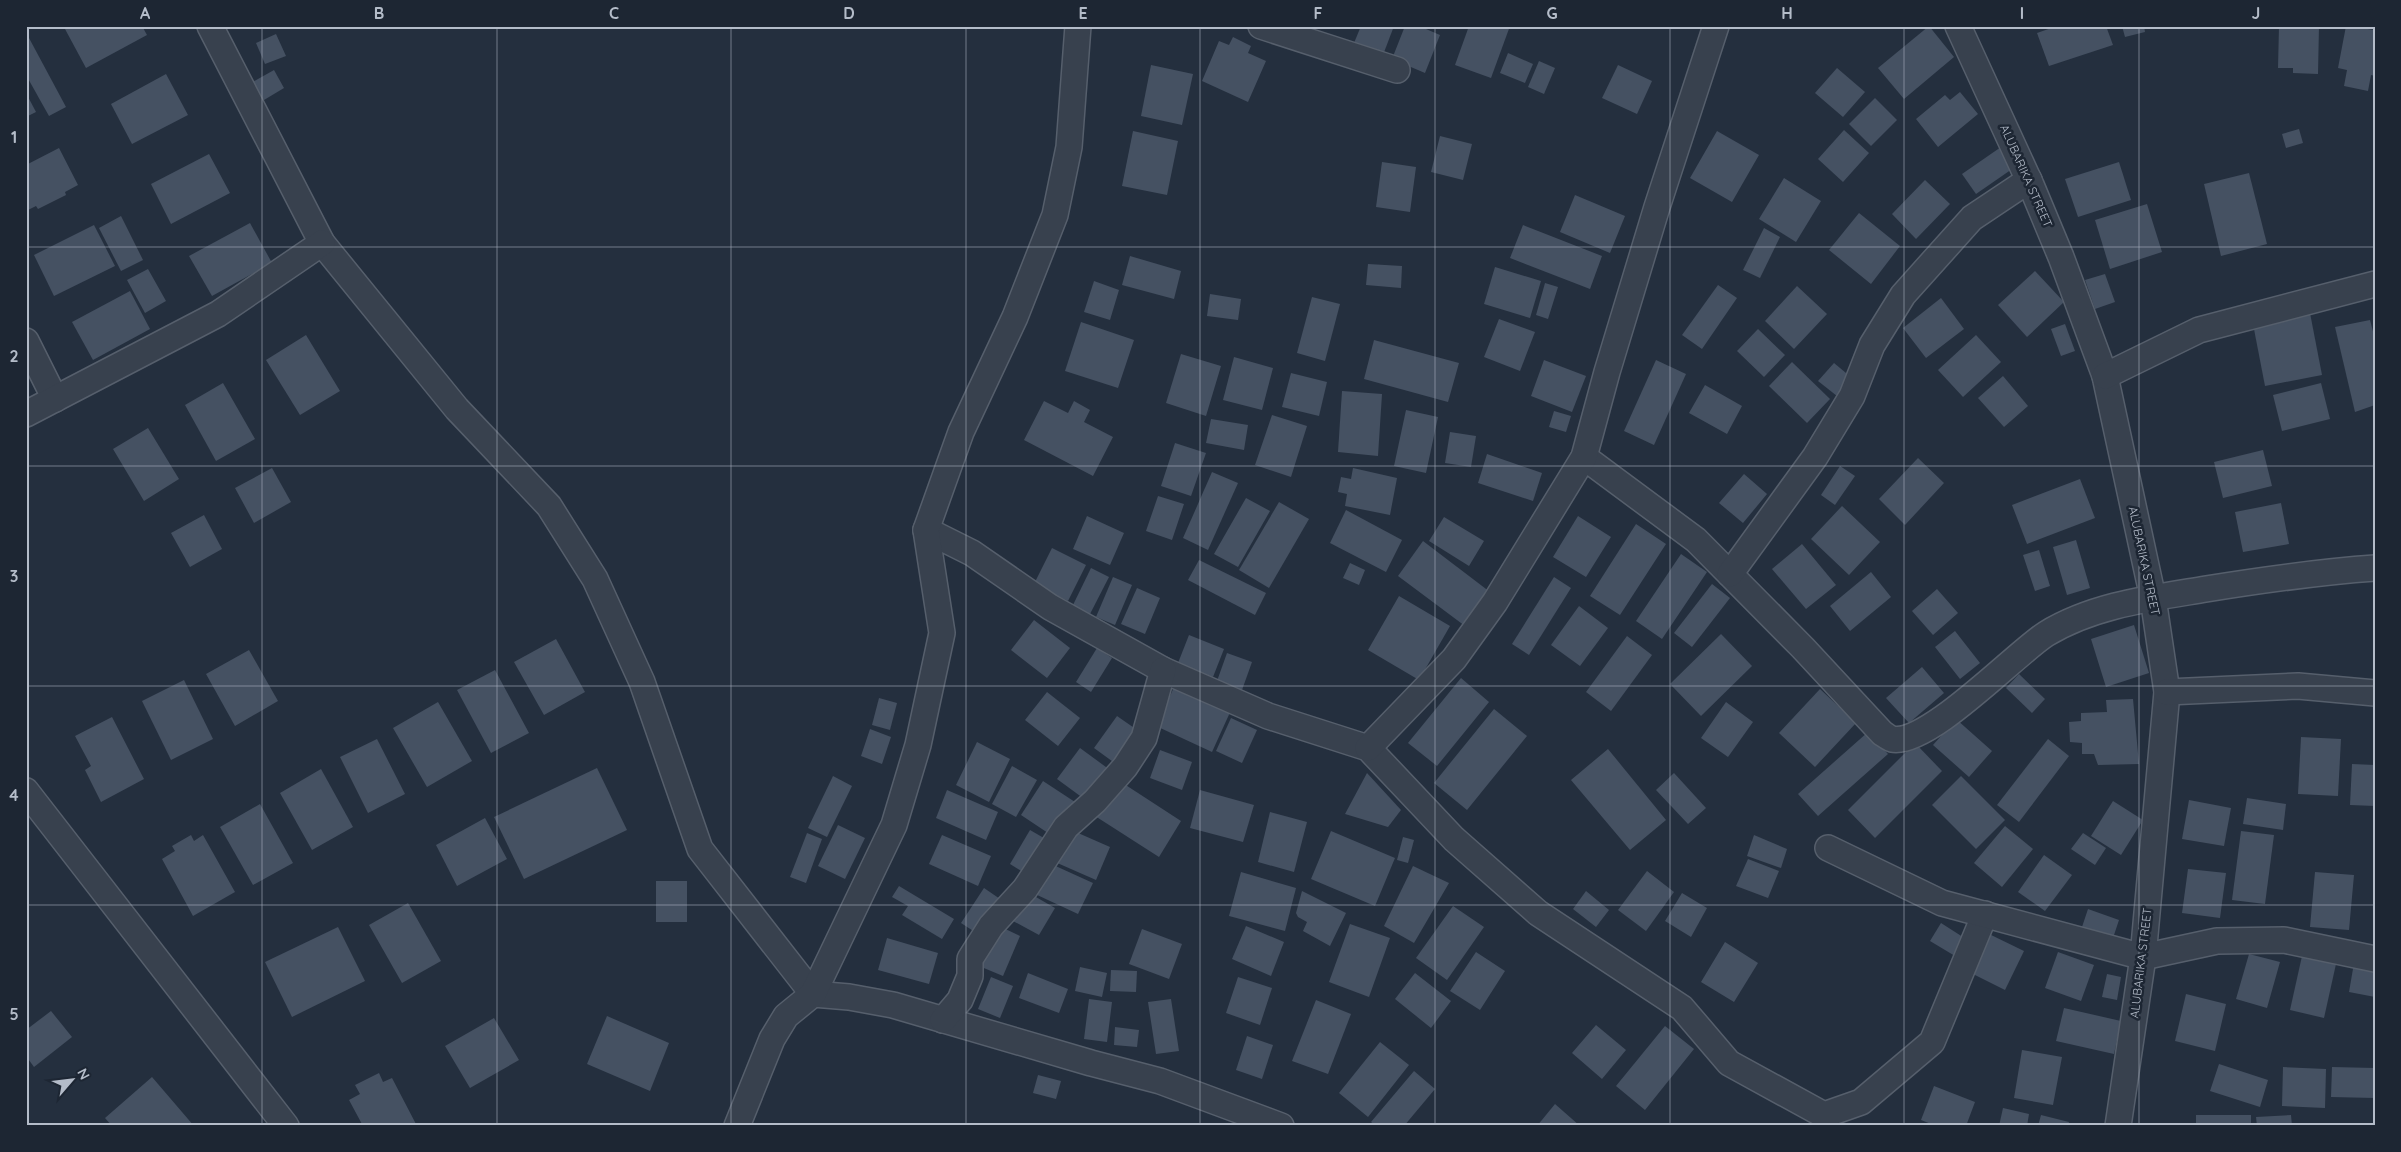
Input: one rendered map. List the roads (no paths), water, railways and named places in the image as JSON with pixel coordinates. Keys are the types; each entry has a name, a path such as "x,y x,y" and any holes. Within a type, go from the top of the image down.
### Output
{"street":[{"path":"210,26 322,243 457,409 549,506 595,579 642,682 700,849 813,994 849,996 893,1005 1160,1081 1282,1126"},
{"path":"737,1126 772,1039 786,1016 813,994 894,825 918,745 942,633 926,530 961,432 1015,317 1055,215 1069,147 1078,26"},
{"path":"1261,26 1397,70"},
{"path":"1368,748 1454,659 1495,602 1584,457 1656,207 1716,26"},
{"name":"ALUBARIKA STREET","path":"1958,26 2029,180 2061,257 2105,376 2153,598 2167,692 2143,957 2118,1126"},
{"path":"1730,574 1815,457 1848,404 1872,345 1902,295 1972,218 2029,180"},
{"path":"26,414 218,314 322,243"},
{"path":"2105,376 2199,330 2375,284"},
{"path":"26,341 55,399"},
{"path":"1584,457 1696,540 1803,648 1882,733 1893,739 1909,737 1930,726 1991,681 2045,635 2065,623 2101,610 2153,598 2309,572 2375,568"},
{"path":"926,530 972,553 1050,606 1163,670 1268,716 1368,748 1454,839 1538,913 1682,1008 1730,1063 1824,1115 1861,1102 1932,1042 1985,914"},
{"path":"943,1020 960,1000 970,976 970,959 991,926 1025,889 1066,827 1095,801 1126,767 1144,738 1163,670"},
{"path":"2167,692 2298,686 2375,693"},
{"path":"26,791 286,1126"},
{"path":"1828,848 1942,903 2143,957 2216,941 2284,940 2375,959"}]}
